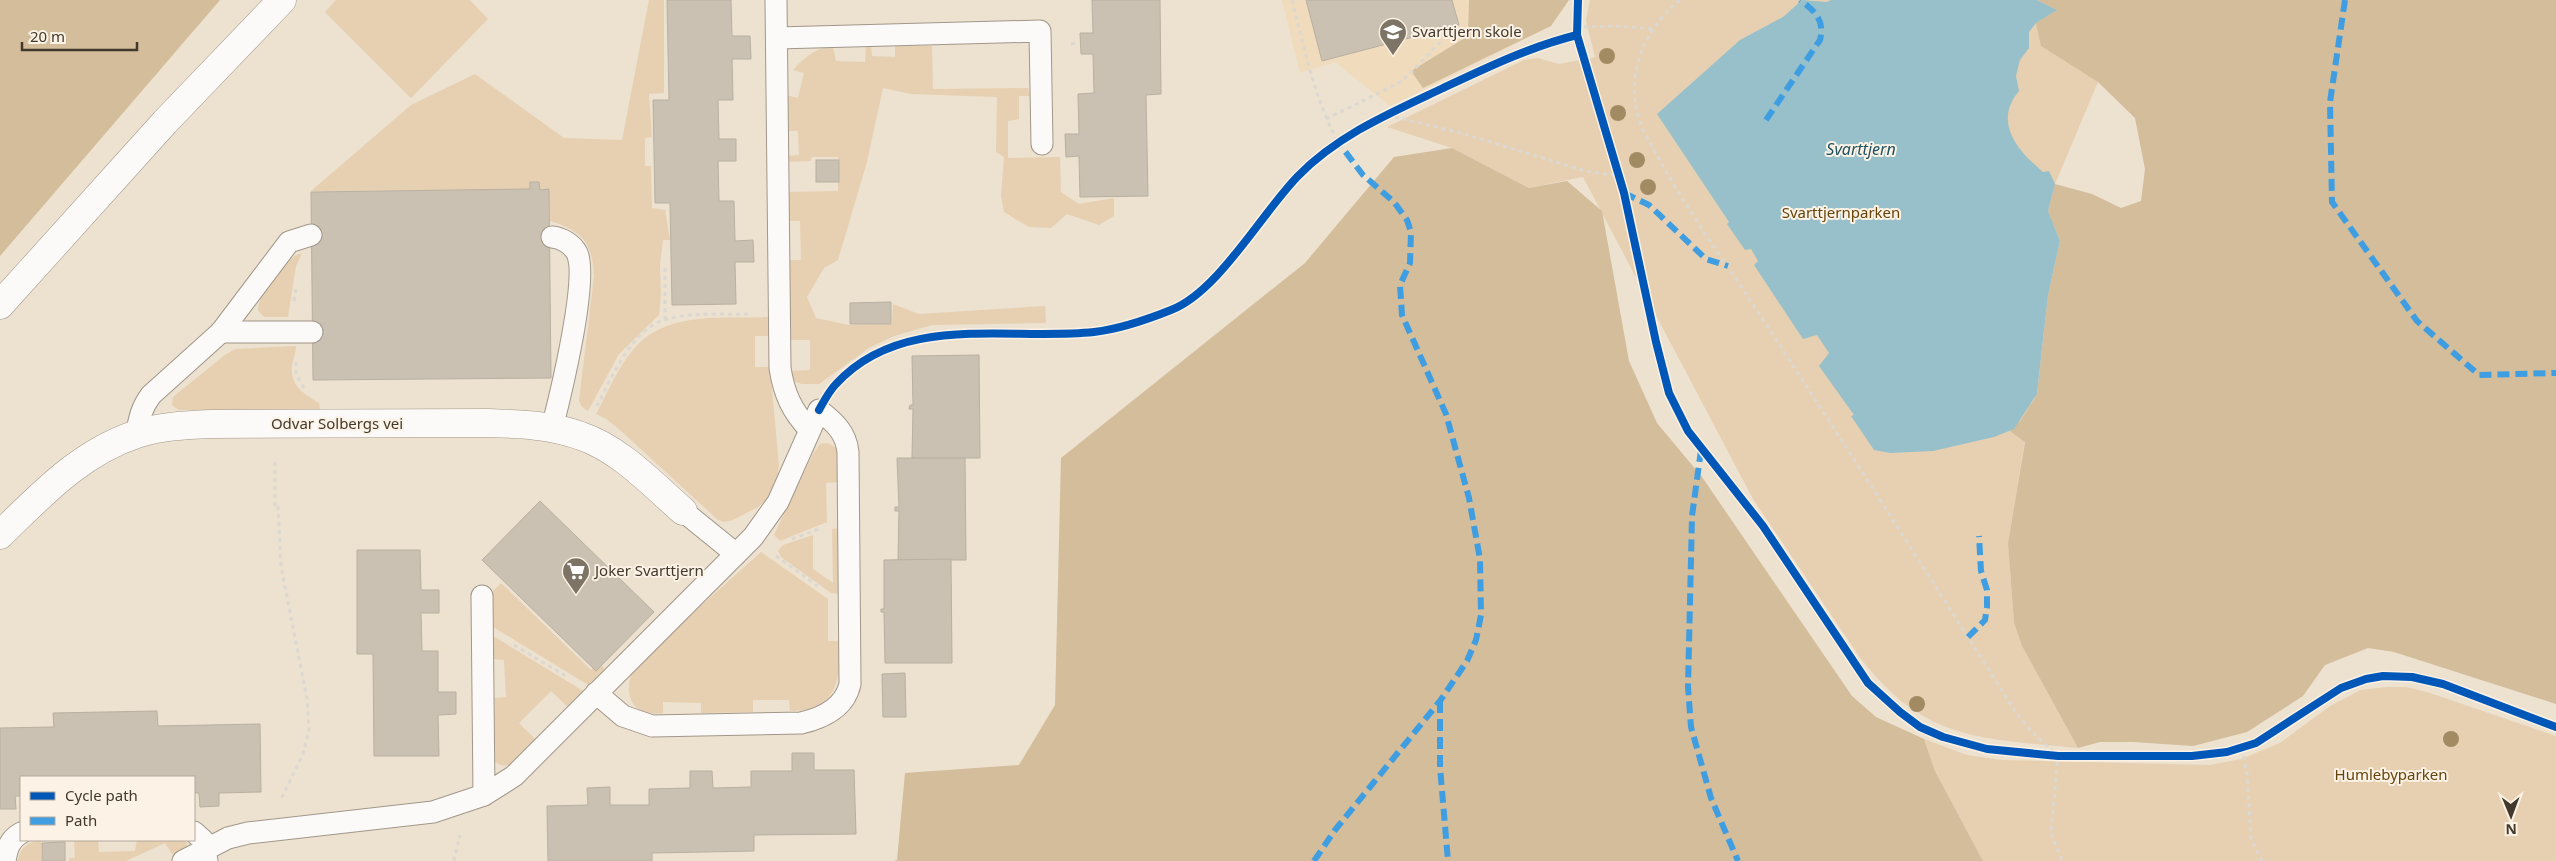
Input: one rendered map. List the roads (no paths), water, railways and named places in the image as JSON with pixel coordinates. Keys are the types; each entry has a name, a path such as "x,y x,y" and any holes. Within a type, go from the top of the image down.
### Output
{"street":[{"path":"0,305 165,122 282,0"},
{"name":"Odvar Solbergs vei","path":"0,535 68,470 100,450 137,433 183,426 503,424 552,428 582,436 623,459 684,511"}],"lane":[{"path":"776,0 779,313 782,382 787,398 796,415 809,429"},
{"path":"777,38 1040,31 1042,144"},
{"path":"137,433 144,405 152,395 221,332 289,242 311,234"},
{"path":"552,237 563,240 577,254 580,274 566,377 552,428"},
{"path":"221,332 308,332"},
{"path":"182,861 202,847 228,838 277,830 412,816 448,809 484,795 528,763 596,694 736,554 760,542 819,410 835,423 845,436 848,452 850,684 848,693 834,708 813,720 801,722 652,726 623,716 596,694"},
{"path":"684,511 736,554"},
{"path":"482,596 484,795"},
{"path":"5,861 10,843 14,837 20,834"}],"water":[{"name":"Svarttjern","path":"1802,0 1827,2 1831,0 2037,0 2057,10 2036,23 2029,32 2029,48 2020,60 2016,76 2019,91 2012,102 2008,114 2008,124 2017,145 2043,172 2049,171 2055,184 2048,211 2060,241 2048,295 2037,394 2014,429 1994,437 1933,451 1890,453 1874,450 1851,416 1854,415 1819,366 1829,353 1817,335 1803,339 1754,265 1758,261 1751,249 1745,250 1727,224 1729,222 1657,114 1740,40 1783,17"}],"place":[{"name":"Svarttjern skole","path":"1393,56"},
{"name":"Joker Svarttjern","path":"576,595"}],"park label":[{"name":"Svarttjernparken","path":"1841,213"},
{"name":"Humlebyparken","path":"2391,775"}]}
